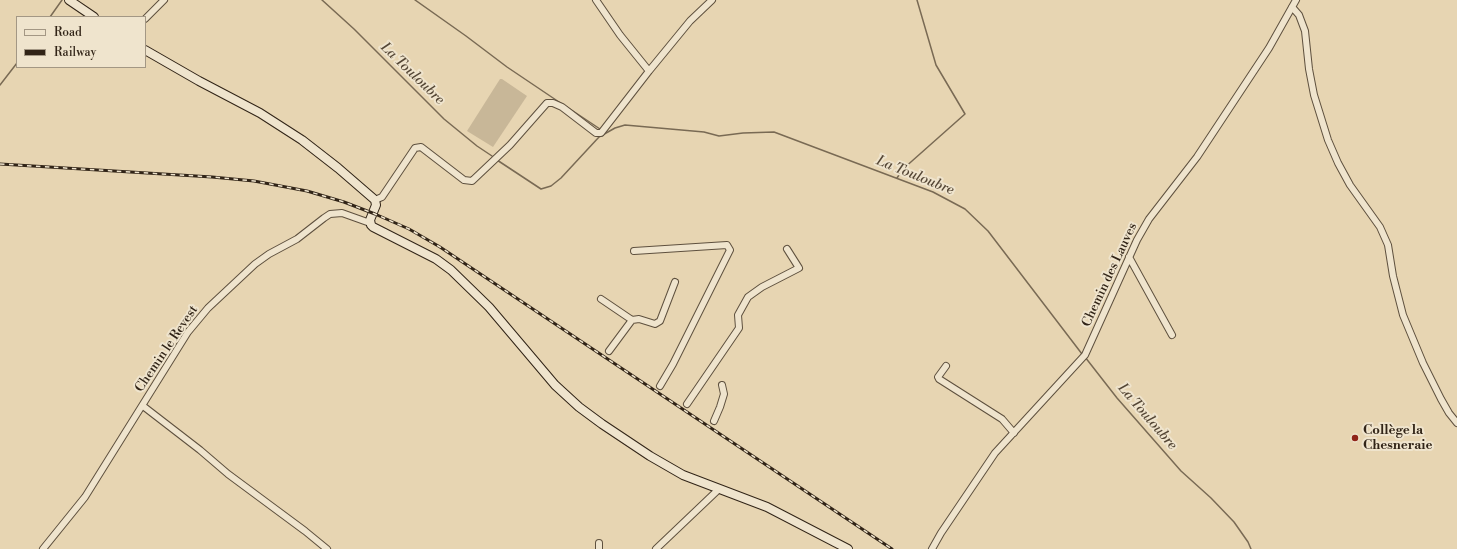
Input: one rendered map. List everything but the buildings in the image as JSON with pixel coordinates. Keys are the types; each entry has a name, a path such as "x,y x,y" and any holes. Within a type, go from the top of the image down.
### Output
{"main road":[{"path":"70,0 93,16"},
{"path":"146,51 199,81 260,113 286,129 338,168 375,200 376,205 370,223 373,227 436,259 462,279 489,307 546,376 562,392 607,428 672,469 694,480 767,507 848,549"}],"street":[{"path":"146,18 164,0"},
{"path":"596,0 620,35 649,71"},
{"path":"375,200 382,197 415,148 421,147 464,180 472,181 510,145 547,103 553,103 562,107 596,133 601,133 690,21 712,0"},
{"name":"Chemin des Lauves","path":"932,549 941,533 995,453 1084,357 1136,240 1149,219 1201,151 1269,48 1296,0"},
{"path":"1292,7 1299,15 1305,31 1309,69 1314,95 1328,140 1350,185 1380,227 1388,245 1393,276 1403,315 1423,363 1449,413 1457,423"},
{"name":"Chemin le Revest","path":"43,549 85,497 188,332 199,317 254,264 269,254 291,243 330,214 342,213 370,223"},
{"path":"634,251 726,245 730,250 674,364 660,386"},
{"path":"687,404 739,328 738,315 748,297 762,287 799,268 787,248"},
{"path":"1129,257 1172,335"},
{"path":"601,299 632,320 639,319 655,324 660,322 675,282"},
{"path":"609,351 632,320"},
{"path":"946,366 938,377 939,379 1002,419 1014,432"},
{"path":"714,421 724,394 722,386"},
{"name":"Chemin le Revest","path":"142,406 200,450 228,474 327,549"},
{"path":"656,549 719,489"}],"shaded area":[{"path":"500,79 527,96 493,147 467,131"}],"waterway":[{"path":"51,16 62,0"},
{"name":"La Touloubre","path":"322,0 354,29 444,119 477,146 492,156"},
{"path":"415,0 507,67 562,104"},
{"path":"897,178 903,169 965,114 936,65 917,0"},
{"path":"0,85 16,64"},
{"path":"567,107 600,129"},
{"name":"La Touloubre","path":"497,160 541,189 551,186 561,178 599,137 615,128 625,125 704,132 719,136 743,133 774,132 933,192 965,209 988,231 1082,354"},
{"name":"La Touloubre","path":"1085,357 1117,398 1181,471 1211,498 1234,522 1251,549"}],"railway":[{"path":"0,164 254,181 307,191 344,202 375,214 409,229 440,247 892,549"}],"place":[{"name":"Collège la Chesneraie","path":"1355,438"}]}
